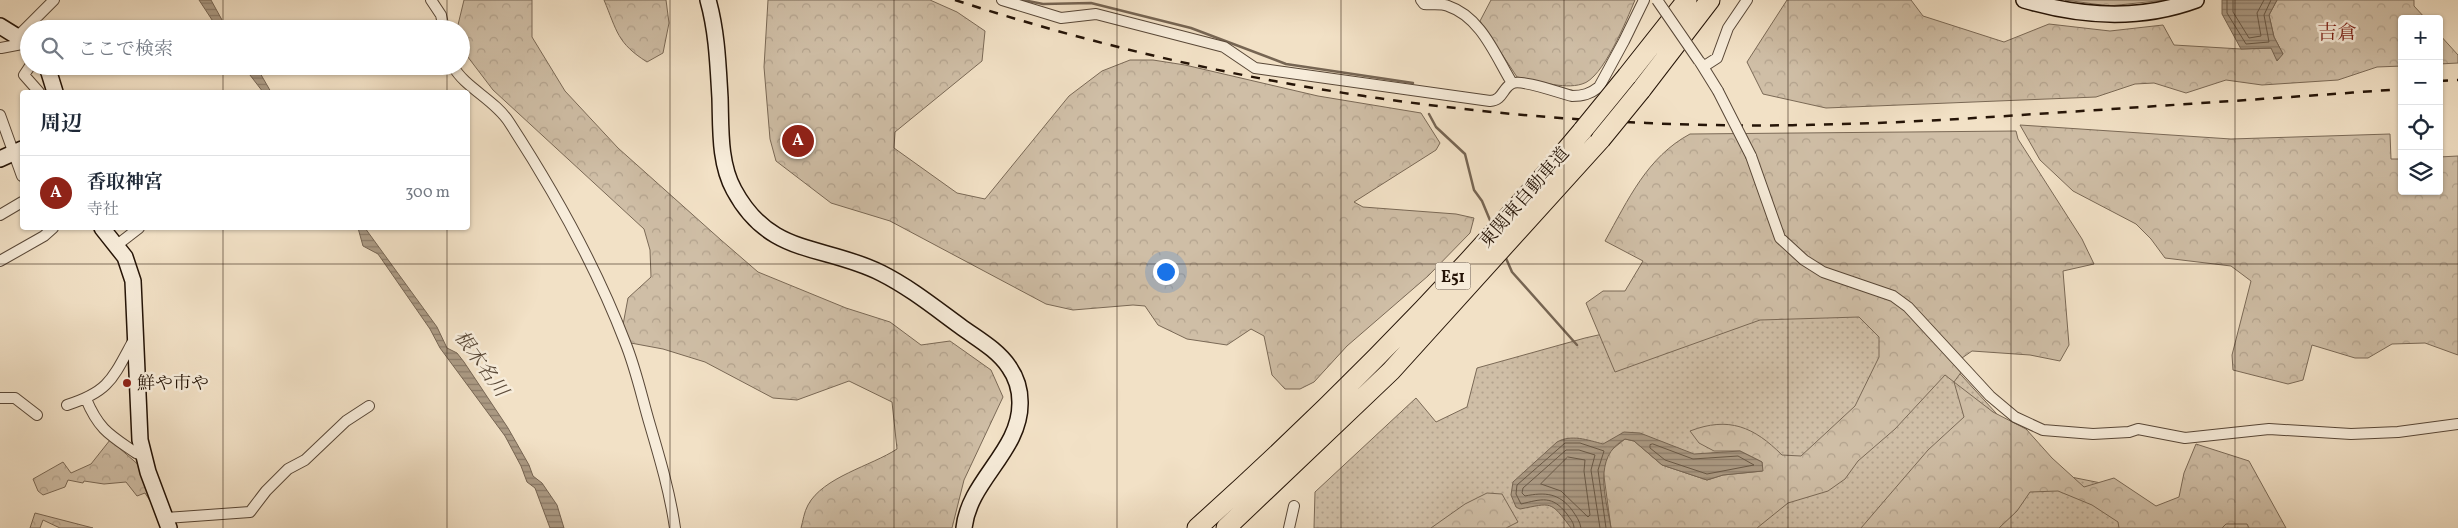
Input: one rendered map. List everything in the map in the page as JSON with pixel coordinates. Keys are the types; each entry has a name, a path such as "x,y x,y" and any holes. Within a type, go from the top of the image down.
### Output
{"highway":[{"name":"東関東自動車道","path":"1226,528 1391,371 1560,171 1583,130 1687,0"},
{"name":"東関東自動車道","path":"1197,528 1296,437 1459,270 1560,171 1601,139 1710,0"}],"street":[{"path":"40,20 54,0"},
{"path":"431,0 441,20"},
{"path":"708,0 718,62 724,164 734,190 761,226 788,243 862,266 901,284 992,349 1009,366 1018,386 1019,420 1013,435 972,496 964,528"},
{"path":"1002,0 1061,18 1096,14 1224,48 1255,68 1490,101 1500,97 1512,83"},
{"path":"1421,0 1424,4 1447,2 1474,22 1512,83"},
{"path":"1512,83 1528,84 1572,96 1593,92 1598,87 1624,41 1644,0"},
{"path":"1657,0 1718,91 1751,156 1780,238 1804,260 1823,272 1893,296 1908,307 1996,401 2015,417 2043,430 2093,434 2129,432 2138,429 2185,438 2269,429 2350,434 2398,432 2458,424"},
{"path":"1701,64 1717,58 1728,28 1747,0"},
{"path":"2024,0 2072,12 2122,15 2163,10 2196,0"},
{"path":"0,26 20,38"},
{"path":"1,48 20,42"},
{"path":"24,75 37,90"},
{"path":"50,75 54,90"},
{"path":"460,75 481,92 507,118 544,176 586,253 626,343 669,492 675,528"},
{"path":"0,115 20,171"},
{"path":"0,215 20,203"},
{"path":"0,261 44,236 51,230"},
{"path":"104,230 125,258 133,281 138,340 140,440 142,454 168,523 250,512 266,491 288,469 305,460 346,421 369,406"},
{"path":"117,245 136,230"},
{"path":"67,405 95,395 112,379 132,344 138,340"},
{"path":"0,398 15,398 37,415"},
{"path":"86,399 94,418 105,432 136,453 142,454"},
{"path":"1289,528 1294,506"}],"green space":[{"path":"464,0 532,0 532,37 565,91 618,148 758,272 846,308 890,322 921,345 950,341 991,370 1003,397 964,480 952,528 801,528 808,505 815,495 836,479 897,449 892,402 849,381 797,400 773,398 705,362 663,349 620,341 628,298 651,277 650,250 644,229 493,90 470,60 470,20 459,20"},
{"path":"604,0 666,0 669,23 663,53 647,62 629,49 619,36"},
{"path":"768,0 930,0 957,12 985,31 982,61 895,132 894,148 957,193 985,199 1069,96 1102,71 1130,60 1153,60 1185,65 1318,96 1421,113 1440,143 1436,150 1354,202 1363,207 1456,214 1474,218 1470,233 1428,276 1347,346 1314,382 1300,389 1285,389 1272,375 1264,336 1251,329 1227,345 1187,339 1158,325 1145,306 1133,305 1073,310 1046,304 890,221 831,203 776,161 770,139 764,67"},
{"path":"1491,0 1635,0 1613,47 1598,71 1590,80 1582,84 1566,86 1517,77 1480,21"},
{"path":"1787,0 1911,0 1923,16 2004,42 2049,24 2110,31 2163,25 2174,45 2241,49 2271,48 2283,54 2274,37 2269,15 2277,0 2414,0 2414,6 2422,15 2398,15 2398,66 2377,67 2338,80 2262,85 2226,80 2186,93 2154,83 2135,84 2096,97 1826,108 1763,94 1747,62"},
{"path":"2065,0 2166,0 2109,6"},
{"path":"2443,38 2458,55 2458,63 2443,64"},
{"path":"2020,125 2231,139 2390,134 2391,159 2398,159 2398,195 2443,195 2443,157 2458,156 2458,355 2425,343 2392,344 2368,358 2355,358 2312,345 2303,380 2288,384 2233,370 2232,355 2251,281 2231,266 2165,258 2151,239 2136,224 2073,191 2040,160"},
{"path":"2016,131 2018,139 2082,239 2094,264 2063,271 2069,345 2060,361 2030,355 1972,351 1962,358 1962,371 1954,382 1945,375 1895,429 1858,461 1845,479 1828,491 1788,503 1757,528 1611,528 1603,469 1609,452 1625,439 1634,441 1662,465 1707,480 1723,475 1762,471 1762,462 1740,451 1714,451 1699,443 1690,431 1704,427 1717,424 1740,427 1761,437 1782,455 1801,456 1855,406 1879,357 1879,337 1859,317 1760,320 1615,372 1586,303 1603,291 1625,291 1643,261 1605,241 1631,195 1650,167 1675,144 1690,134"},
{"path":"1793,291 1859,310 1941,353 2051,473 2116,486 2158,511 2278,528 1314,528 1315,492 1416,398 1436,422 1467,407 1477,368 1585,338"},
{"path":"1954,382 1993,412 2026,429 2052,458 2084,487 2114,478 2156,506 2179,497 2184,473 2196,444 2249,461 2286,528 2249,528 2247,524 2226,524 2222,528 2119,528 2118,522 2092,505 2058,491 2030,492 2017,511 1999,528 1861,528 1928,450 1964,417"},
{"path":"110,440 141,467 154,507 145,493 137,496 126,482 104,484 68,480 65,487 43,495 38,491 33,479 63,462 71,473 91,464"},
{"path":"1487,493 1502,494 1518,522 1506,528 1431,528 1465,504"},
{"path":"35,513 93,528 60,528 43,520 40,528 30,528"}],"water":[{"path":"199,0 211,0 222,20 212,20"},
{"path":"2222,0 2277,0 2269,15 2274,37 2283,54 2277,61 2271,48 2241,49 2222,14"},
{"path":"250,75 261,75 270,90 261,90"},
{"path":"359,230 366,230 437,327 447,348 457,353 464,362 508,428 529,465 533,476 542,483 557,505 564,528 550,528 535,488 527,482 505,436 440,348 430,329 378,254 363,246"},
{"path":"1624,432 1640,433 1694,454 1740,451 1762,462 1763,471 1723,475 1707,480 1662,465 1634,441 1625,439 1608,456 1605,467 1605,491 1611,528 1571,528 1559,512 1550,506 1520,509 1516,507 1511,495 1513,482 1557,442 1574,438 1603,444"}],"waterway":[{"path":"1023,0 1043,4 1091,3 1191,28 1286,64 1413,83"},
{"path":"1429,114 1436,127 1465,154 1474,190 1482,201 1492,225"},
{"path":"1505,256 1512,272 1577,345"}],"railway":[{"path":"955,0 1039,26 1125,49 1297,85 1471,110 1559,118 1696,125 1841,124 1987,117 2398,89"},
{"path":"2443,81 2458,80"}],"place":[{"name":"香取神宮","path":"798,141"},
{"name":"鮮や市や","path":"127,383"}],"district":[{"name":"吉倉","path":"2337,32"}],"water label":[{"name":"根木名川","path":"482,363"}]}
